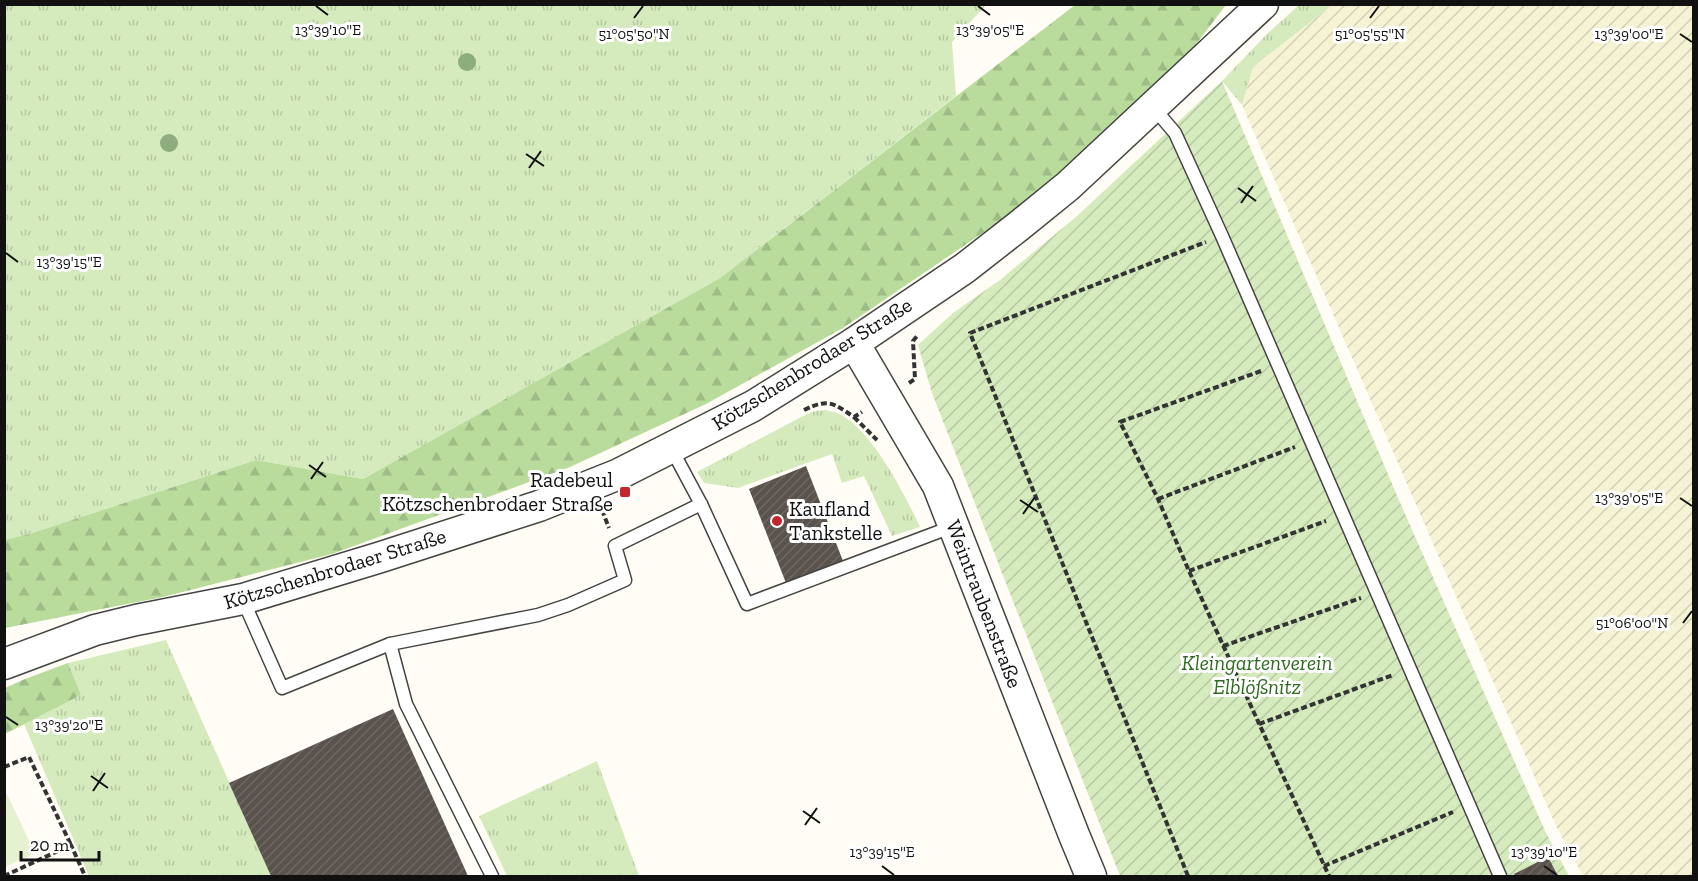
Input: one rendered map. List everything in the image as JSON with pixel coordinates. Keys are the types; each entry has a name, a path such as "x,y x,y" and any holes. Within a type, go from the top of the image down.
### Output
{"street":[{"name":"Kötzschenbrodaer Straße","path":"4,664 94,630 243,599 473,528 539,506 619,474 671,448 753,405 854,343 964,268 1068,186 1263,4"},
{"name":"Weintraubenstraße","path":"854,343 938,486 1065,813 1092,876"}],"lane":[{"path":"1153,107 1175,133 1222,236 1500,876"},
{"path":"671,448 701,504 747,604 954,526"},
{"path":"243,599 282,688 390,644 538,615 615,585 625,580 615,546 701,504"},
{"path":"390,644 406,704 492,876"}],"path":[{"path":"1188,876 970,333 1222,236"},
{"path":"1277,366 1120,422 1158,499 1188,571 1329,876"},
{"path":"1158,499 1310,442"},
{"path":"593,484 615,546"},
{"path":"1188,571 1342,515"},
{"path":"1223,646 1376,592"},
{"path":"1259,724 1410,669"},
{"path":"4,767 29,756 85,876"},
{"path":"1324,867 1469,805"},
{"path":"4,876 71,845"}],"shaded area":[{"path":"1332,5 1693,5 1693,876 1583,876 1556,826 1242,105 1253,67"}],"green space":[{"path":"4,5 986,5 952,42 956,96 720,278 363,479 256,460 5,540"},
{"path":"1075,5 1226,5 1184,60 1037,196 843,328 706,404 570,467 332,554 163,597 5,628 4,540 29,534 256,460 363,479 720,278"},
{"path":"1299,5 1332,5 1253,67 1242,105 1222,81 1267,34"},
{"name":"Kleingartenverein Elblößnitz","path":"1222,81 1398,498 1546,833 1569,876 1120,876 932,393 918,345 953,313 1000,280 1076,217"},
{"path":"826,410 840,414 864,434 886,464 920,527 892,536 864,476 842,483 832,454 738,488 704,483 697,472 803,416 815,411"},
{"path":"166,640 271,876 89,876 24,724 81,695 68,663"},
{"path":"68,663 81,695 5,734 5,688"},
{"path":"597,761 639,876 507,876 479,816"},
{"path":"4,788 35,853 5,867 4,867"}],"building":[{"path":"806,466 843,561 786,583 749,489"},
{"path":"393,709 468,876 271,876 229,783"},
{"path":"1548,857 1558,876 1515,876 1514,874"}],"place":[{"name":"Radebeul Kötzschenbrodaer Straße","path":"625,492"},
{"name":"Kaufland Tankstelle","path":"777,521"}]}
